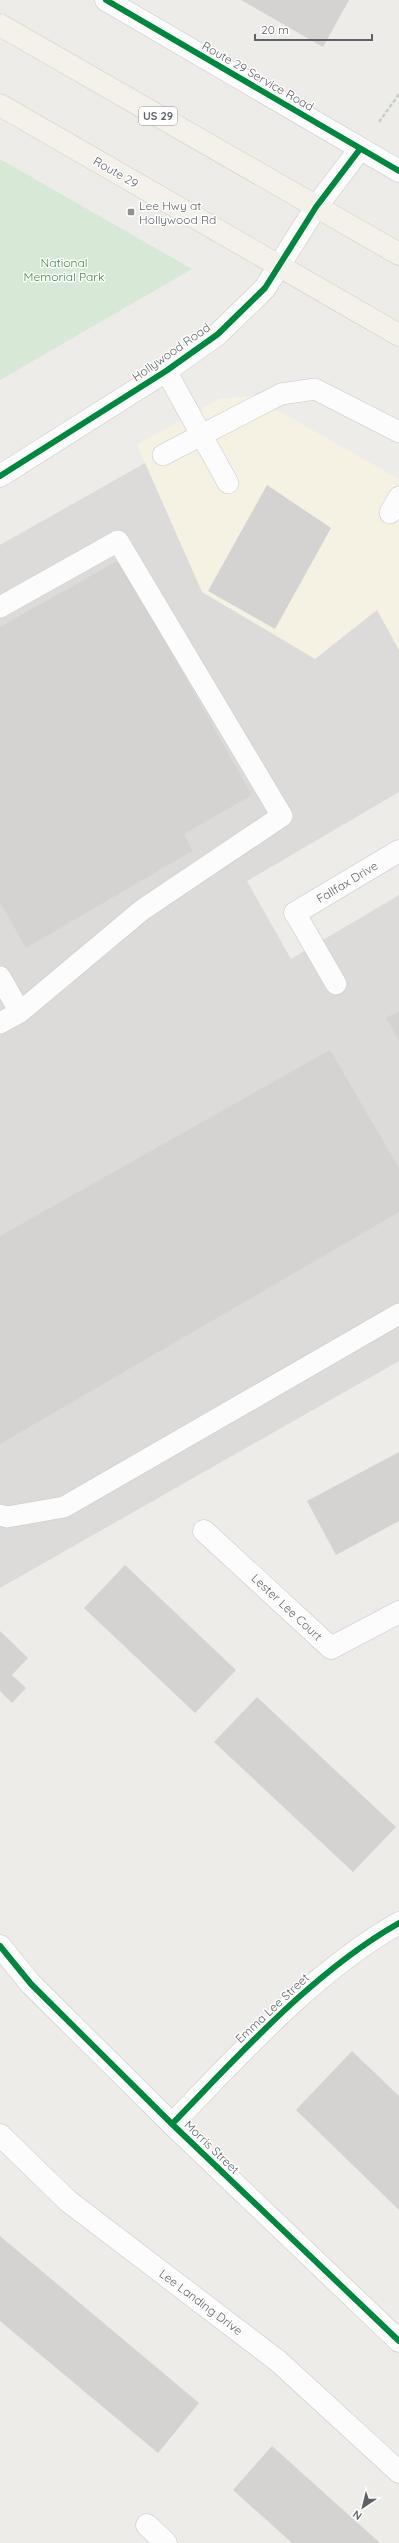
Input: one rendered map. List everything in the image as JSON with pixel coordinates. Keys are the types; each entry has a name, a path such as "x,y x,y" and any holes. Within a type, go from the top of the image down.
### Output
{"main road":[{"name":"US 29","path":"0,25 399,254"},
{"name":"Route 29","path":"0,105 399,335"}],"street":[{"name":"Route 29 Service Road","path":"106,0 399,171"},
{"name":"Hollywood Road","path":"0,476 166,371 218,334 265,288 316,207 360,149"},
{"name":"Fallfax Drive","path":"295,913 399,851"},
{"name":"Lester Lee Court","path":"204,1530 331,1648 399,1612"},
{"name":"Emma Lee Street","path":"172,2124 253,2040 318,1980 399,1922"},
{"name":"Morris Street","path":"0,1946 31,1984 172,2124 399,2341"},
{"name":"Lee Landing Drive","path":"0,2135 68,2201 278,2361 399,2472"},
{"path":"147,2525 166,2543"}],"lane":[{"path":"166,371 228,483"},
{"path":"163,455 281,394 315,389 399,432"},
{"path":"0,608 118,541 282,816 142,910 20,1012 0,1023"},
{"path":"295,913 336,984"},
{"path":"0,976 20,1012"},
{"path":"0,1515 7,1517 64,1507 399,1314"}],"shaded area":[{"path":"252,396 399,479 399,650 377,610 315,659 202,592 137,445 219,399"},
{"path":"145,463 202,592 315,659 377,610 399,650 399,792 247,881 291,959 399,895 399,1361 0,1588 0,545"}],"green space":[{"name":"National Memorial Park","path":"0,159 192,269 0,380"}],"building":[{"path":"241,0 349,0 323,47"},
{"path":"267,485 331,528 275,629 208,591"},
{"path":"119,560 252,795 184,834 192,851 26,948 0,902 0,627"},
{"path":"399,1011 399,1041 386,1018"},
{"path":"330,1050 399,1168 399,1212 0,1444 0,1236"},
{"path":"399,1452 399,1521 336,1555 307,1501"},
{"path":"125,1565 236,1670 195,1713 84,1608"},
{"path":"0,1631 28,1658 12,1675 26,1688 12,1703 0,1691"},
{"path":"257,1697 396,1827 353,1872 214,1742"},
{"path":"352,2051 399,2096 399,2210 296,2110"},
{"path":"0,2236 199,2403 158,2453 0,2321"},
{"path":"272,2446 380,2543 292,2543 233,2490"}],"cycle path":[{"path":"106,0 399,171"},
{"path":"0,476 166,371 218,334 265,288 316,207 360,149"},
{"path":"172,2124 251,2042 308,1989 337,1965 399,1923"},
{"path":"0,1946 31,1984 172,2124 399,2341"}],"place":[{"name":"Lee Hwy at Hollywood Rd","path":"131,212"}]}
